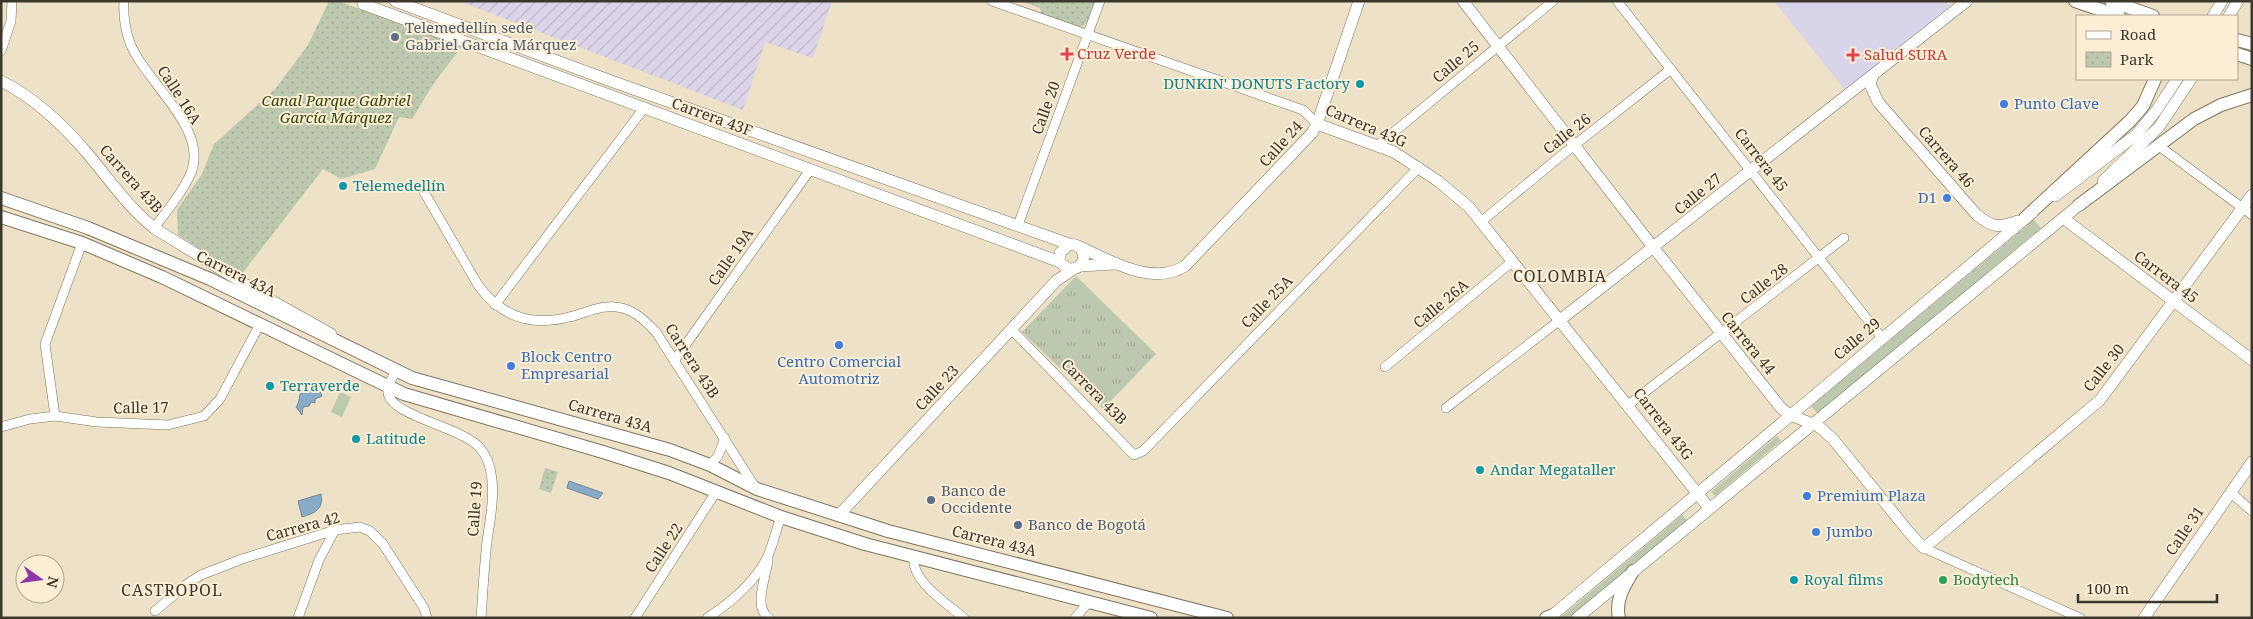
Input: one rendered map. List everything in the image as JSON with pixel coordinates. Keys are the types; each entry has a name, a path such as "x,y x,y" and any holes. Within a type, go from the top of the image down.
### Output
{"main road":[{"path":"2075,1 2116,15"},
{"path":"2111,1 2149,15"},
{"path":"2238,40 2252,44"},
{"path":"2238,54 2252,59"},
{"path":"2025,218 2130,121 2143,106 2154,80"},
{"path":"2079,205 2194,119 2252,95"},
{"name":"Carrera 43A","path":"1,198 88,228 210,279 396,371 452,390 661,447 710,465 757,489 888,530 1227,618"},
{"path":"1,217 82,243 162,277 388,388 669,473 781,517 865,544 1150,618"},
{"path":"1619,618 1617,609 1618,599 1633,571"}],"street":[{"path":"1,51 10,21 12,1"},
{"name":"Calle 16A","path":"124,1 124,20 130,44 189,134 194,154 191,173 173,204 154,228"},
{"name":"Carrera 43F","path":"395,1 611,81 1074,245 1117,264 1160,274 1174,273"},
{"name":"Carrera 43G","path":"992,1 1087,36 1303,110 1317,124 1378,145 1419,167 1454,194 1482,221 1709,508"},
{"name":"Calle 20","path":"1018,225 1100,1"},
{"name":"Calle 24","path":"1174,273 1185,266 1213,238 1306,140 1317,124 1359,1"},
{"name":"Carrera 44","path":"1463,1 1721,334 1782,408 1790,415 1812,423 1832,438 1912,537 1924,548 2080,618"},
{"name":"Calle 25","path":"1378,145 1553,1"},
{"name":"Carrera 45","path":"1617,1 1882,338"},
{"name":"Calle 27","path":"1446,408 1967,1"},
{"path":"2214,15 2222,1"},
{"path":"2230,15 2238,1"},
{"name":"Carrera 43F","path":"360,2 1068,265 1117,264"},
{"name":"Calle 26","path":"1482,221 1574,145 1671,70"},
{"name":"Carrera 46","path":"1872,75 1870,84 1878,102 1976,214 1986,223 1993,226 2007,225 2025,218"},
{"name":"Calle 29","path":"1577,618 2079,205 2129,149 2176,80"},
{"name":"Calle 29","path":"1549,617 2025,218 2159,127 2190,80"},
{"name":"Carrera 43B","path":"2,84 57,122 87,153 139,216 154,228 274,302 323,328 350,349"},
{"path":"495,305 644,108"},
{"path":"2160,146 2252,215"},
{"name":"Calle 25A","path":"1134,455 1143,451 1149,445 1419,167"},
{"name":"Calle 19A","path":"674,361 810,170"},
{"name":"Carrera 43B","path":"424,192 473,277 495,305 503,311 521,318 552,320 592,309 621,308 645,320 656,332 757,489"},
{"name":"Calle 30","path":"1924,548 2100,400 2252,195"},
{"name":"Carrera 45","path":"2063,218 2252,360"},
{"name":"Calle 28","path":"1628,405 1844,238"},
{"path":"55,416 45,344 51,323 82,243"},
{"path":"1068,265 1084,256 1074,245"},
{"name":"Calle 23","path":"839,515 1056,281 1068,265 1060,253 1074,245"},
{"name":"Calle 26A","path":"1385,367 1514,261"},
{"name":"Calle 17","path":"1,427 30,419 55,416 97,422 168,425 204,416 212,409 225,391 260,324"},
{"name":"Carrera 43B","path":"1011,329 1134,455"},
{"path":"388,388 396,371"},
{"name":"Calle 19","path":"388,388 388,395 392,403 400,409 444,426 475,443 481,450 490,468 492,504 481,618"},
{"path":"710,465 718,456 724,438"},
{"name":"Calle 31","path":"2144,618 2252,462"},
{"name":"Calle 22","path":"635,618 716,492"},
{"path":"2230,492 2252,511"},
{"path":"769,618 762,610 762,591 768,556 781,517"},
{"name":"Carrera 42","path":"155,611 187,584 201,575 242,559 335,530 360,527 370,531 383,544 424,608 427,618"},
{"path":"298,618 318,560 335,530"},
{"path":"707,618 727,604 752,579 768,556"},
{"path":"914,556 915,571 934,594 964,618"},
{"path":"752,579 757,582 762,591"},
{"path":"1075,618 1089,602"}],"shaded area":[{"path":"459,1 832,1 813,58 765,42 743,110"},
{"name":"Salud SURA","path":"1774,1 1946,1 1950,6 1845,90"}],"green space":[{"name":"Canal Parque Gabriel García Márquez","path":"329,1 337,1 463,45 434,83 412,119 399,117 375,169 341,179 323,169 241,275 178,235 177,210 202,174 214,144 275,89 308,45"},
{"path":"1020,1 1095,1 1087,22 1083,26 1079,26 1041,13 1040,8"},
{"path":"2034,220 2041,228 1818,414 1811,406"},
{"path":"1076,276 1156,354 1103,409 1022,332"},
{"path":"340,392 351,397 342,417 331,412"},
{"path":"1777,436 1781,441 1715,496 1711,492"},
{"path":"545,468 558,472 551,493 539,489"},
{"path":"1682,515 1687,520 1571,618 1560,618"}],"water":[{"path":"310,388 319,389 322,396 315,399 315,403 311,402 309,406 303,407 302,415 296,407 300,394"},
{"path":"569,481 603,493 598,499 567,488"},
{"path":"321,494 320,507 311,514 302,517 298,501"}],"place":[{"name":"Telemedellín sede Gabriel García Márquez","path":"395,37"},
{"name":"Cruz Verde","path":"1067,54"},
{"name":"Salud SURA","path":"1853,55"},
{"name":"DUNKIN' DONUTS Factory","path":"1360,84"},
{"name":"Punto Clave","path":"2004,104"},
{"name":"Telemedellín","path":"343,186"},
{"name":"D1","path":"1947,198"},
{"name":"Centro Comercial Automotriz","path":"839,345"},
{"name":"Block Centro Empresarial","path":"511,366"},
{"name":"Terraverde","path":"270,386"},
{"name":"Latitude","path":"356,439"},
{"name":"Andar Megataller","path":"1480,470"},
{"name":"Premium Plaza","path":"1807,496"},
{"name":"Banco de Occidente","path":"931,500"},
{"name":"Banco de Bogotá","path":"1018,525"},
{"name":"Jumbo","path":"1816,532"},
{"name":"Royal films","path":"1794,580"},
{"name":"Bodytech","path":"1943,580"}],"district":[{"name":"COLOMBIA","path":"1560,276"},
{"name":"CASTROPOL","path":"172,590"}]}
